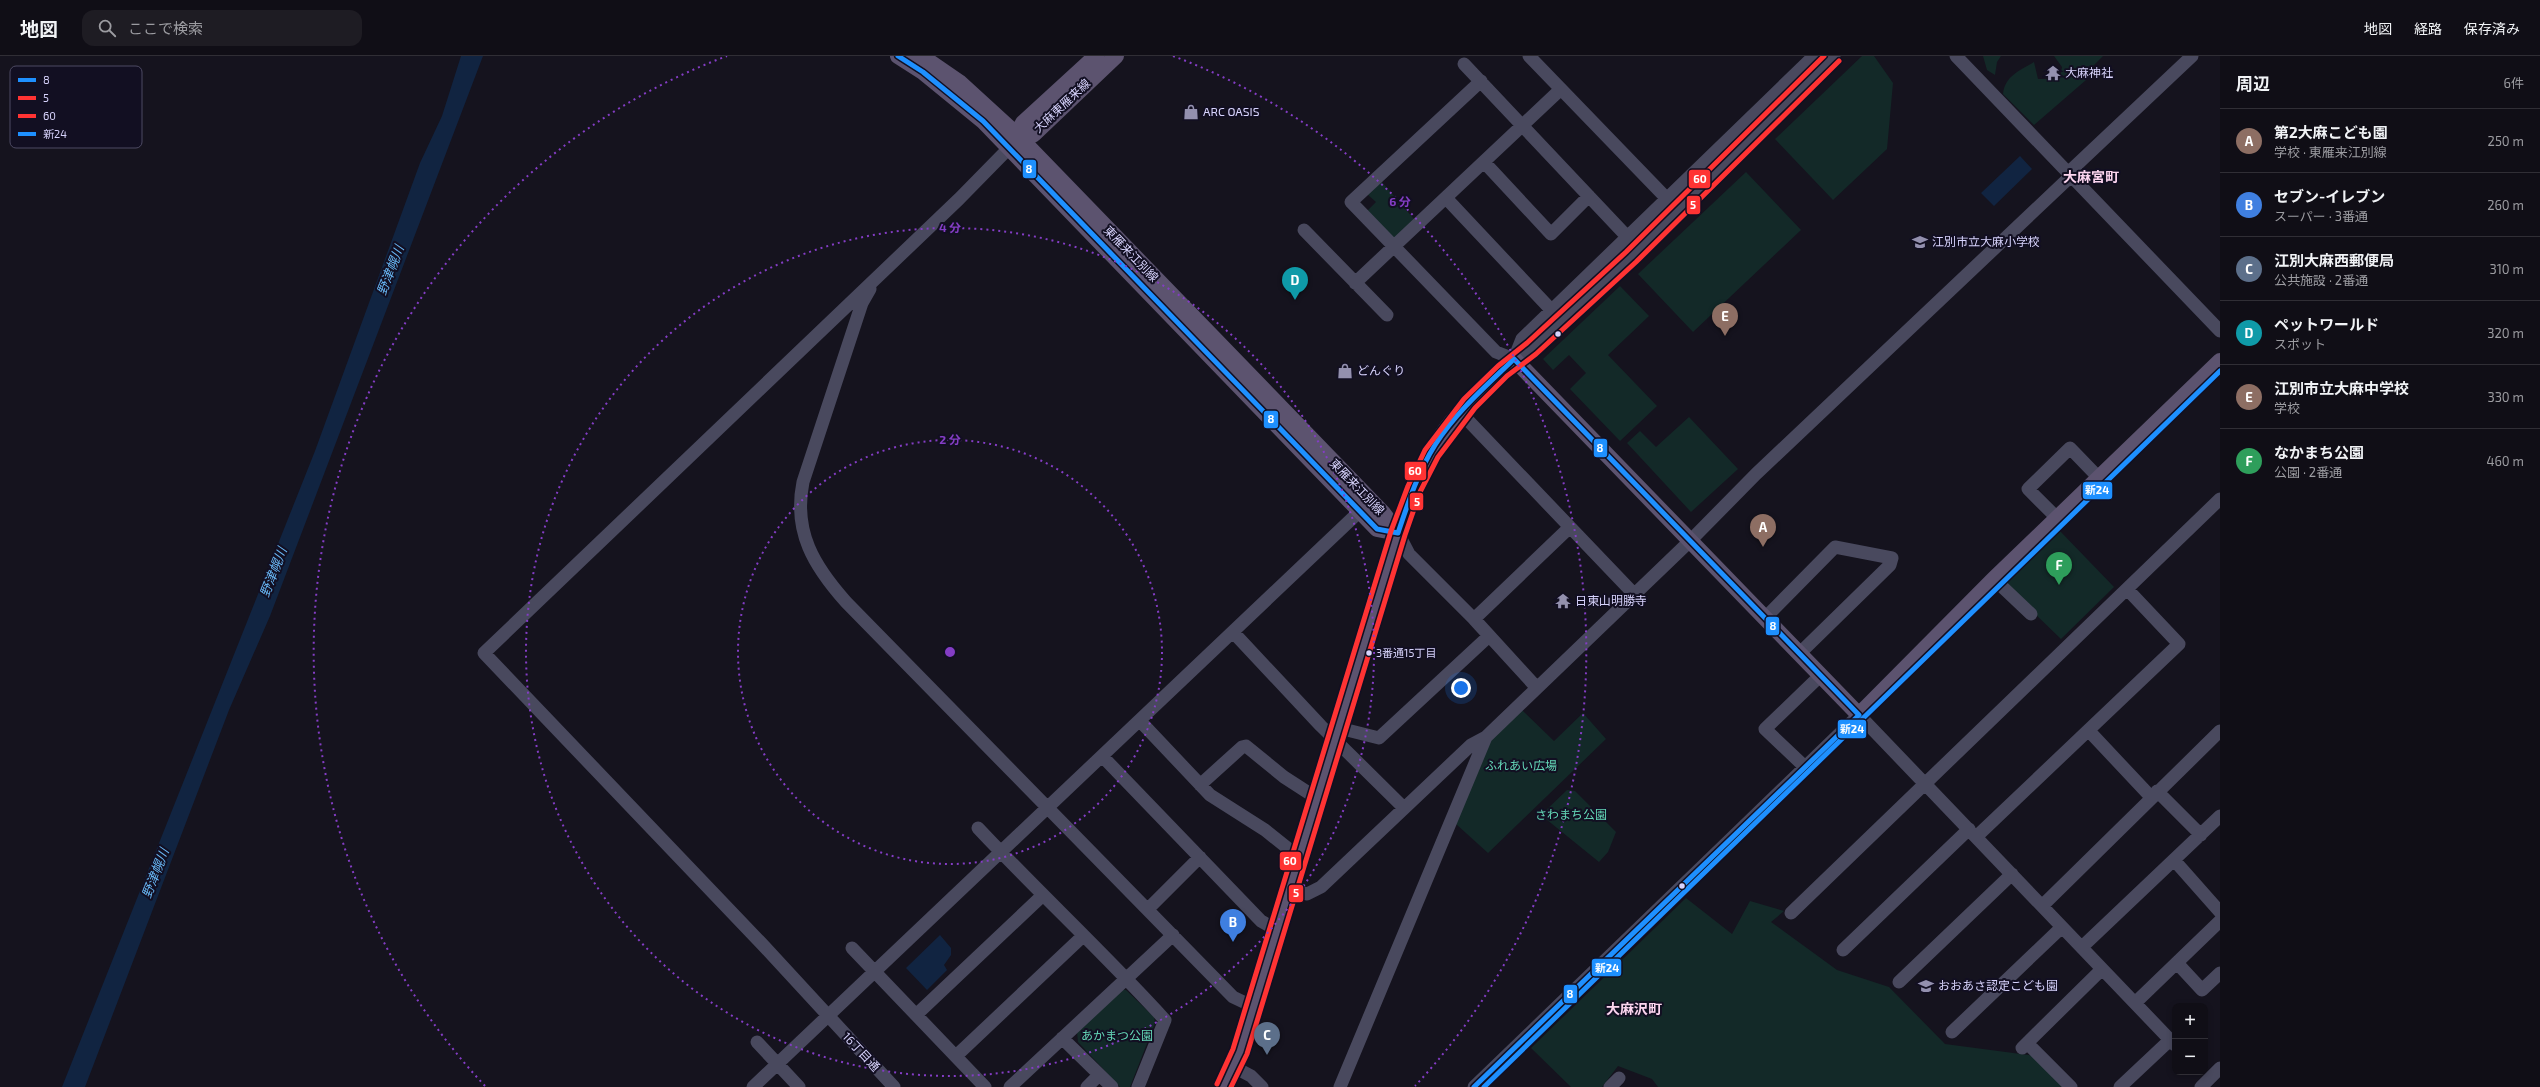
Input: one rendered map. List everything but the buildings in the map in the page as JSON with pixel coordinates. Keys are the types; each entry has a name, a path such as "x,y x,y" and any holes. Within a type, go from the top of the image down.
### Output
{"main road":[{"name":"東雁来江別線","path":"898,56 1016,141 1377,529 1398,533"},
{"name":"東雁来江別線","path":"921,56 959,82 1383,513 1398,533"},
{"name":"大麻東雁来線","path":"1016,141 1023,123 1096,56"},
{"name":"大麻東雁来線","path":"1016,141 1034,134 1116,56"},
{"path":"1223,1087 1240,1052 1398,533 1425,462 1442,435 1460,412 1514,359 1859,715 1994,578 2220,361"}],"street":[{"path":"1529,56 1678,211"},
{"path":"1514,359 1522,339 1629,238 1814,56"},
{"path":"1514,359 1531,349 1639,249 1834,56"},
{"path":"1956,56 2220,331"},
{"path":"1290,889 1307,894 1321,887 1471,745 1486,737 1691,540 1756,474 2192,56"},
{"path":"1464,64 1639,249"},
{"path":"1481,81 1351,202 1496,352 1514,359"},
{"path":"1355,283 1561,89"},
{"path":"1016,141 881,274 862,303 803,482 800,500 805,538 815,562 829,583 1233,997 1254,1007"},
{"path":"1484,162 1551,234 1589,196"},
{"path":"1446,198 1562,321"},
{"path":"1304,230 1387,315"},
{"name":"16丁目通","path":"881,274 484,654 762,944 894,1087"},
{"path":"1460,412 1634,594"},
{"path":"2057,518 2028,489 2070,448 2098,478"},
{"path":"1791,913 2220,499"},
{"path":"753,1087 1047,806 1103,757 1360,511"},
{"path":"1474,619 1570,527"},
{"path":"1398,533 1409,554 1474,619 1537,688"},
{"path":"1765,618 1835,547 1892,558 1890,565 1800,653"},
{"path":"1994,578 2031,614"},
{"path":"1843,950 1972,833 2089,731 2179,644 2127,589"},
{"path":"1233,632 1338,734 1404,808"},
{"path":"1338,734 1379,738 1489,636"},
{"path":"1805,768 1765,729 1821,675"},
{"path":"1474,1087 1859,715 2172,1041"},
{"path":"1140,721 1210,795 1265,830 1300,858"},
{"path":"2089,731 2154,794 2200,835"},
{"path":"2042,906 2154,794 2220,731"},
{"path":"1340,1087 1486,737"},
{"path":"1200,785 1242,747 1246,746 1284,777 1318,798"},
{"path":"1103,757 1261,922 1277,930"},
{"path":"2082,947 2220,816"},
{"path":"978,828 1083,936 1127,978 1165,1020 1138,1087"},
{"path":"1148,909 1200,857"},
{"path":"2174,860 2220,912"},
{"path":"1899,982 2012,874"},
{"path":"916,1015 1043,895"},
{"path":"2135,1003 2220,921"},
{"path":"1952,1032 2062,927"},
{"path":"1010,1087 1173,935"},
{"path":"956,1056 1083,936"},
{"path":"852,948 985,1087"},
{"path":"2177,962 2202,990 2220,973"},
{"path":"2071,1087 2025,1045 2102,969"},
{"path":"1062,1038 1112,1087"},
{"path":"757,1042 799,1087"},
{"path":"2120,1087 2172,1043"},
{"path":"1232,1066 1251,1076 1262,1087"},
{"path":"2204,1080 2220,1068"},
{"path":"1087,1087 1099,1075"}],"green space":[{"path":"1862,56 1874,56 1893,83 1887,149 1833,200 1775,139"},
{"path":"1983,56 2001,56 1997,62 1995,75 1987,70"},
{"path":"2054,56 2103,56 2091,68 2093,74 2034,125 2003,94 2004,88 2010,78 2018,71 2034,62 2038,79 2060,79 2062,67"},
{"path":"1746,172 1801,230 1693,332 1638,274"},
{"path":"1381,181 1414,219 1395,239 1367,211 1376,202 1367,194"},
{"path":"1620,286 1649,316 1608,355 1657,406 1620,441 1570,389 1586,373 1569,355 1553,370 1543,359"},
{"path":"1689,417 1738,469 1691,512 1627,443 1640,431 1656,447"},
{"path":"2059,530 2114,587 2061,639 2003,583"},
{"name":"ふれあい広場","path":"1522,710 1554,741 1583,713 1606,739 1488,853 1456,824 1488,742"},
{"name":"さわまち公園","path":"1567,790 1575,791 1616,832 1608,852 1599,862 1541,815"},
{"path":"1686,898 1732,934 1750,901 1784,911 1771,922 1837,970 1889,987 1945,1044 2035,1056 2065,1087 1658,1087 1652,1079 1618,1066 1602,1087 1571,1087 1531,1048"},
{"name":"あかまつ公園","path":"1119,989 1126,990 1154,1017 1155,1023 1130,1087 1120,1087 1078,1042 1077,1032"}],"water":[{"name":"野津幌川","path":"461,56 483,56 270,616 229,710 85,1087 62,1087 315,451 420,163 442,116"},
{"path":"2020,156 2032,169 1994,206 1981,193"},
{"path":"940,935 951,948 951,955 944,965 947,970 927,990 906,968"}],"transit line":[{"name":"8","path":"898,56 923,72 983,121 1377,529 1398,533"},
{"name":"60","path":"1217,1084 1233,1049 1391,531 1408,486 1425,450 1464,399 1498,366 1527,343 1626,252 1824,56"},
{"name":"5","path":"1231,1087 1247,1054 1405,535 1420,492 1438,457 1475,408 1507,376 1536,354 1636,262 1839,61"},
{"name":"8","path":"1514,359 1859,715"},
{"name":"8","path":"1398,533 1418,477 1435,445 1462,410 1514,359"},
{"name":"新24","path":"1484,1087 2220,371"},
{"name":"8","path":"1474,1087 1859,715"}],"place":[{"name":"大麻神社","path":"2053,73"},
{"name":"ARC OASIS","path":"1191,112"},
{"name":"江別市立大麻小学校","path":"1920,242"},
{"name":"ペットワールド","path":"1295,300"},
{"name":"江別市立大麻中学校","path":"1725,336"},
{"name":"どんぐり","path":"1345,371"},
{"name":"第2大麻こども園","path":"1763,547"},
{"name":"なかまち公園","path":"2059,585"},
{"name":"日東山明勝寺","path":"1563,601"},
{"name":"3番通15丁目","path":"1369,653"},
{"name":"セブン-イレブン","path":"1233,942"},
{"name":"おおあさ認定こども園","path":"1926,986"},
{"name":"江別大麻西郵便局","path":"1267,1055"}],"district":[{"name":"大麻宮町","path":"2091,177"},
{"name":"大麻沢町","path":"1634,1009"}]}
